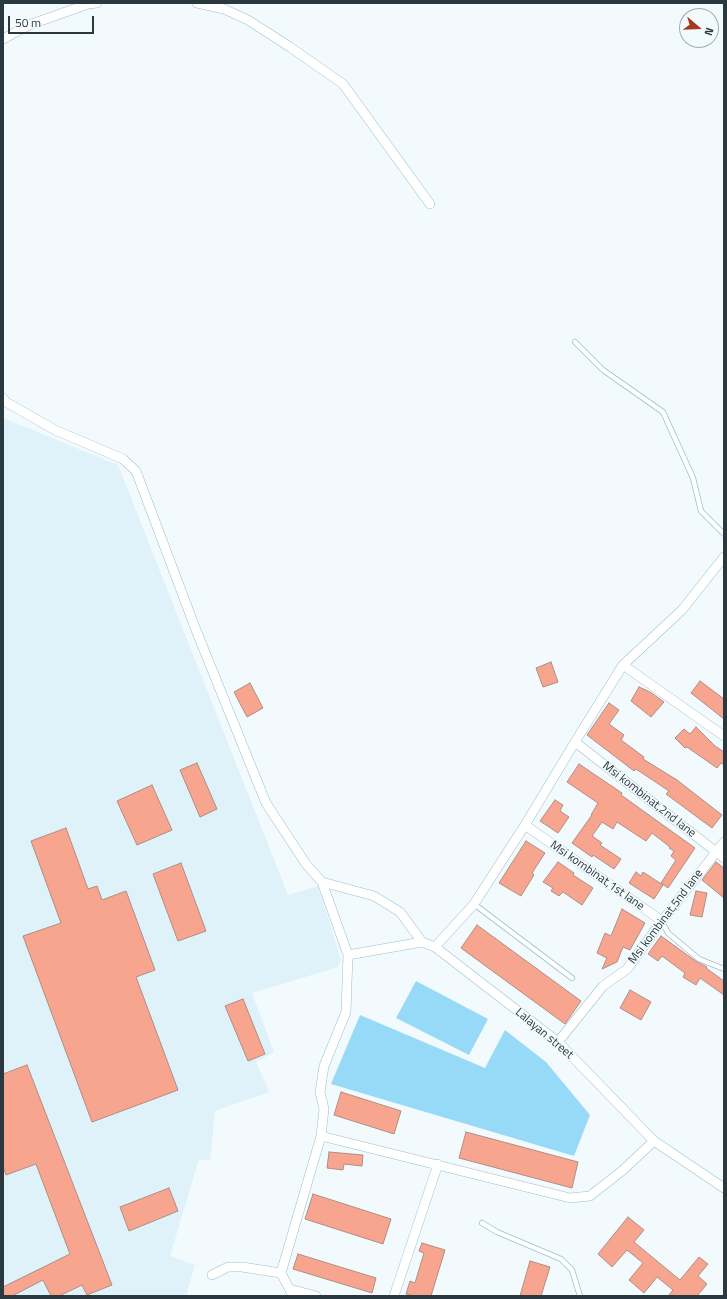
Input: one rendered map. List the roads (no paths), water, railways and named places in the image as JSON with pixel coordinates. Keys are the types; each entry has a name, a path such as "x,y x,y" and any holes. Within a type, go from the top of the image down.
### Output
{"street":[{"path":"3,39 29,25 88,4 97,3"},
{"path":"197,3 224,9 248,20 343,84 430,204"},
{"path":"3,398 6,402 55,430 124,459 136,471 196,630 266,803 306,864 322,882 345,958 346,1012 324,1066 320,1092 324,1109 321,1136 281,1273 292,1292 316,1296"},
{"path":"435,947 474,904 525,825 574,742 623,665 682,610 724,557"},
{"path":"623,665 724,736"},
{"name":"Msi kombinat,2nd lane","path":"574,742 720,855"},
{"name":"Msi kombinat,1st lane","path":"525,825 662,921"},
{"name":"Msi kombinat,5nd lane","path":"558,1042 603,986 627,969 662,921 720,855 724,842"},
{"path":"322,882 374,896 381,900 400,912 422,942 345,958"},
{"name":"Lalayan street","path":"422,942 435,947 558,1042 654,1141 724,1188"},
{"path":"321,1136 570,1198 590,1196 623,1170 654,1141"},
{"path":"394,1296 438,1164"},
{"path":"212,1275 228,1267 242,1267 281,1273"}],"lane":[{"path":"575,342 603,370 663,412 693,478 701,511 724,534"},
{"path":"474,904 572,978"},
{"name":"Msi kombinat,1st lane","path":"662,921 668,933 699,959 724,969"},
{"path":"482,1222 497,1232 560,1259 572,1270 580,1296"}]}
